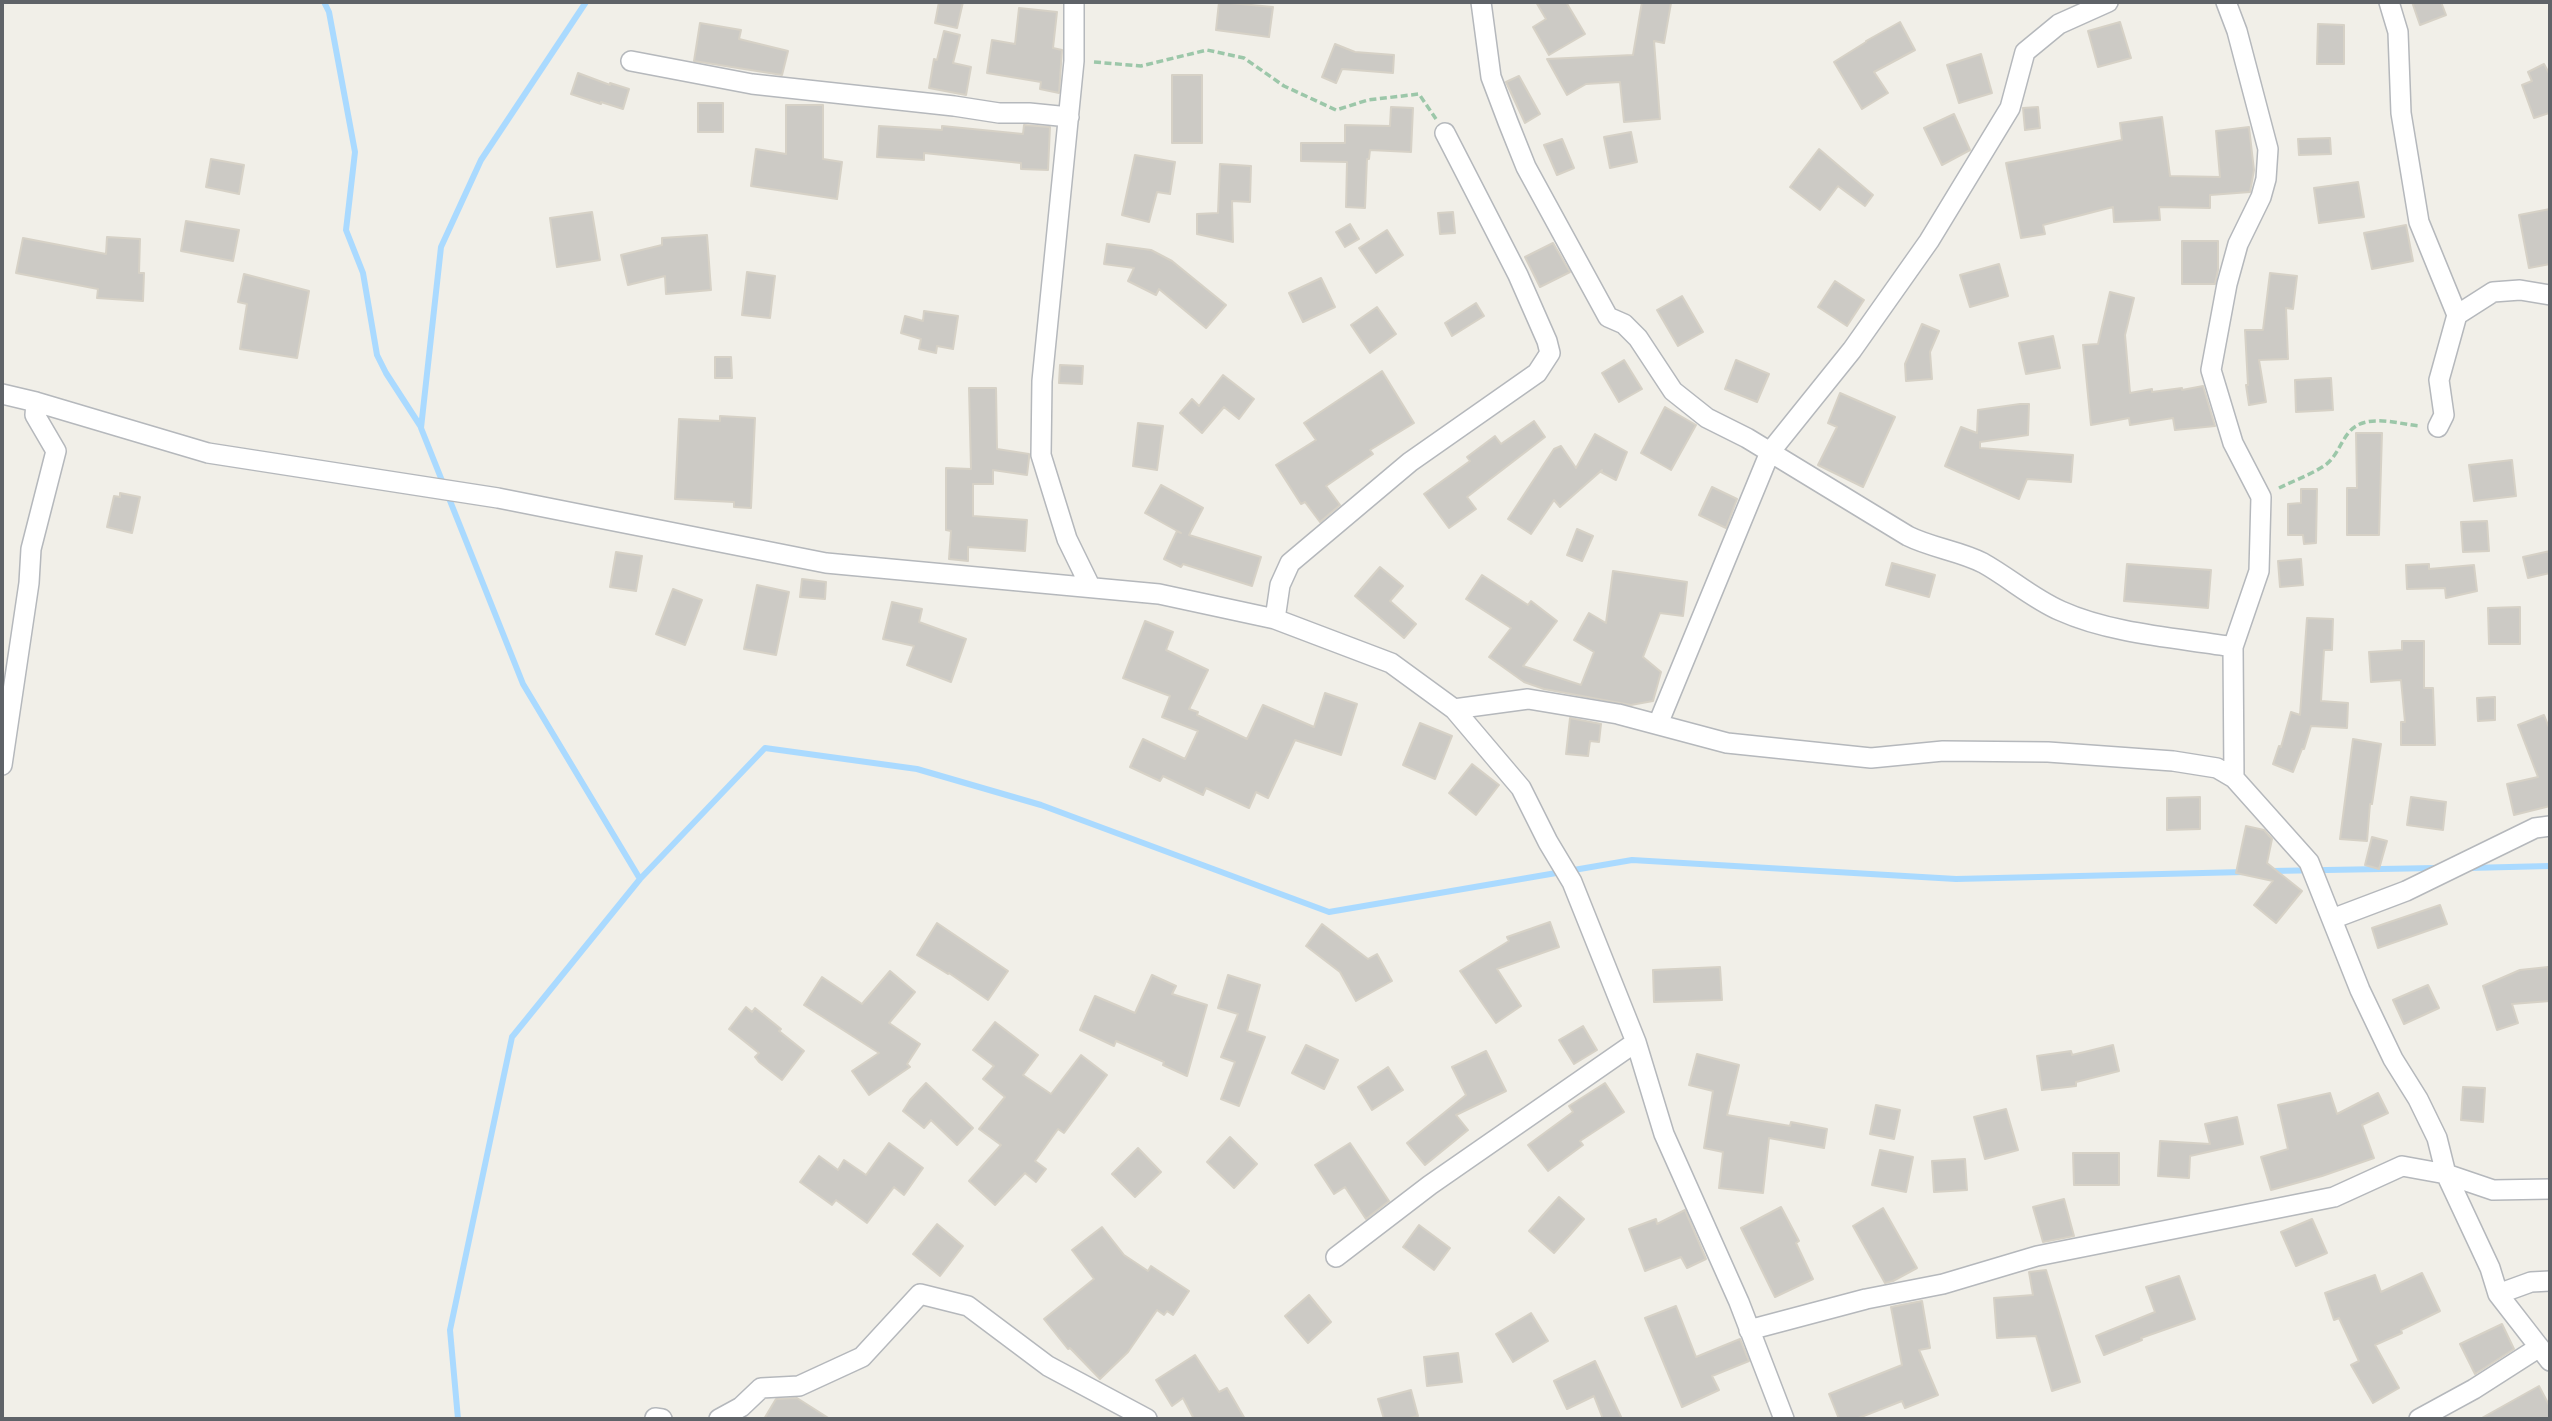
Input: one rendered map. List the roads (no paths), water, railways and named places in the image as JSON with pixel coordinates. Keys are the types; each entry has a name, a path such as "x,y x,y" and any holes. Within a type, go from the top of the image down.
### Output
{"street":[{"path":"1074,2 1074,61 1042,381 1041,455 1068,539 1090,586"},
{"path":"1481,2 1491,77 1526,167 1608,317 1624,324 1638,338 1673,391 1707,418 1770,452 1908,536 1982,563 2061,612 2112,627 2234,647"},
{"path":"1658,724 1770,452 1852,350 1929,241 2010,108 2025,52 2059,24 2108,2"},
{"path":"2226,2 2237,31 2268,149 2266,179 2261,197 2238,244 2227,284 2211,370 2233,443 2261,497 2259,571 2234,647 2234,778"},
{"path":"2389,2 2398,32 2401,113 2419,222 2457,315 2440,380 2444,415 2438,427"},
{"path":"631,61 752,84 999,113 1069,117"},
{"path":"1275,619 1280,584 1290,562 1410,462 1537,373 1550,353 1548,341 1518,275 1445,133"},
{"path":"2457,315 2493,292 2520,290 2550,295"},
{"path":"2,394 208,453 498,498 826,563 1159,594 1275,619 1391,663 1454,709 1521,788 1572,882 1636,1042 1664,1134 1749,1330 1784,1419"},
{"path":"2,765 29,583 30,549 56,451 35,415 36,402"},
{"path":"1454,709 1528,699 1658,724 1727,743 1871,758 1943,751 2048,752 2173,761 2217,768 2234,778 2309,862 2360,990 2393,1059 2418,1099 2437,1138 2446,1174 2490,1268 2498,1294 2544,1355 2419,1419"},
{"path":"2332,919 2406,891 2535,828 2550,826"},
{"path":"1336,1256 1430,1185 1636,1042"},
{"path":"1749,1330 1866,1299 1943,1284 2037,1256 2334,1197 2402,1166 2446,1174 2493,1190 2550,1189"},
{"path":"2498,1294 2531,1282 2550,1281"},
{"path":"719,1419 741,1407 761,1388 799,1386 862,1357 920,1294 968,1306 1048,1366 1147,1419"}],"waterway":[{"path":"324,2 329,12 355,152 346,230 363,273 377,355 421,427"},
{"path":"586,2 481,160 441,247 421,428 523,684 640,879"},
{"path":"458,1419 450,1330 512,1037 640,879 765,748 917,769 1041,805 1329,912 1632,860 1956,879 2244,872"},
{"path":"2468,868 2550,866"},
{"path":"2272,871 2436,868"}]}
